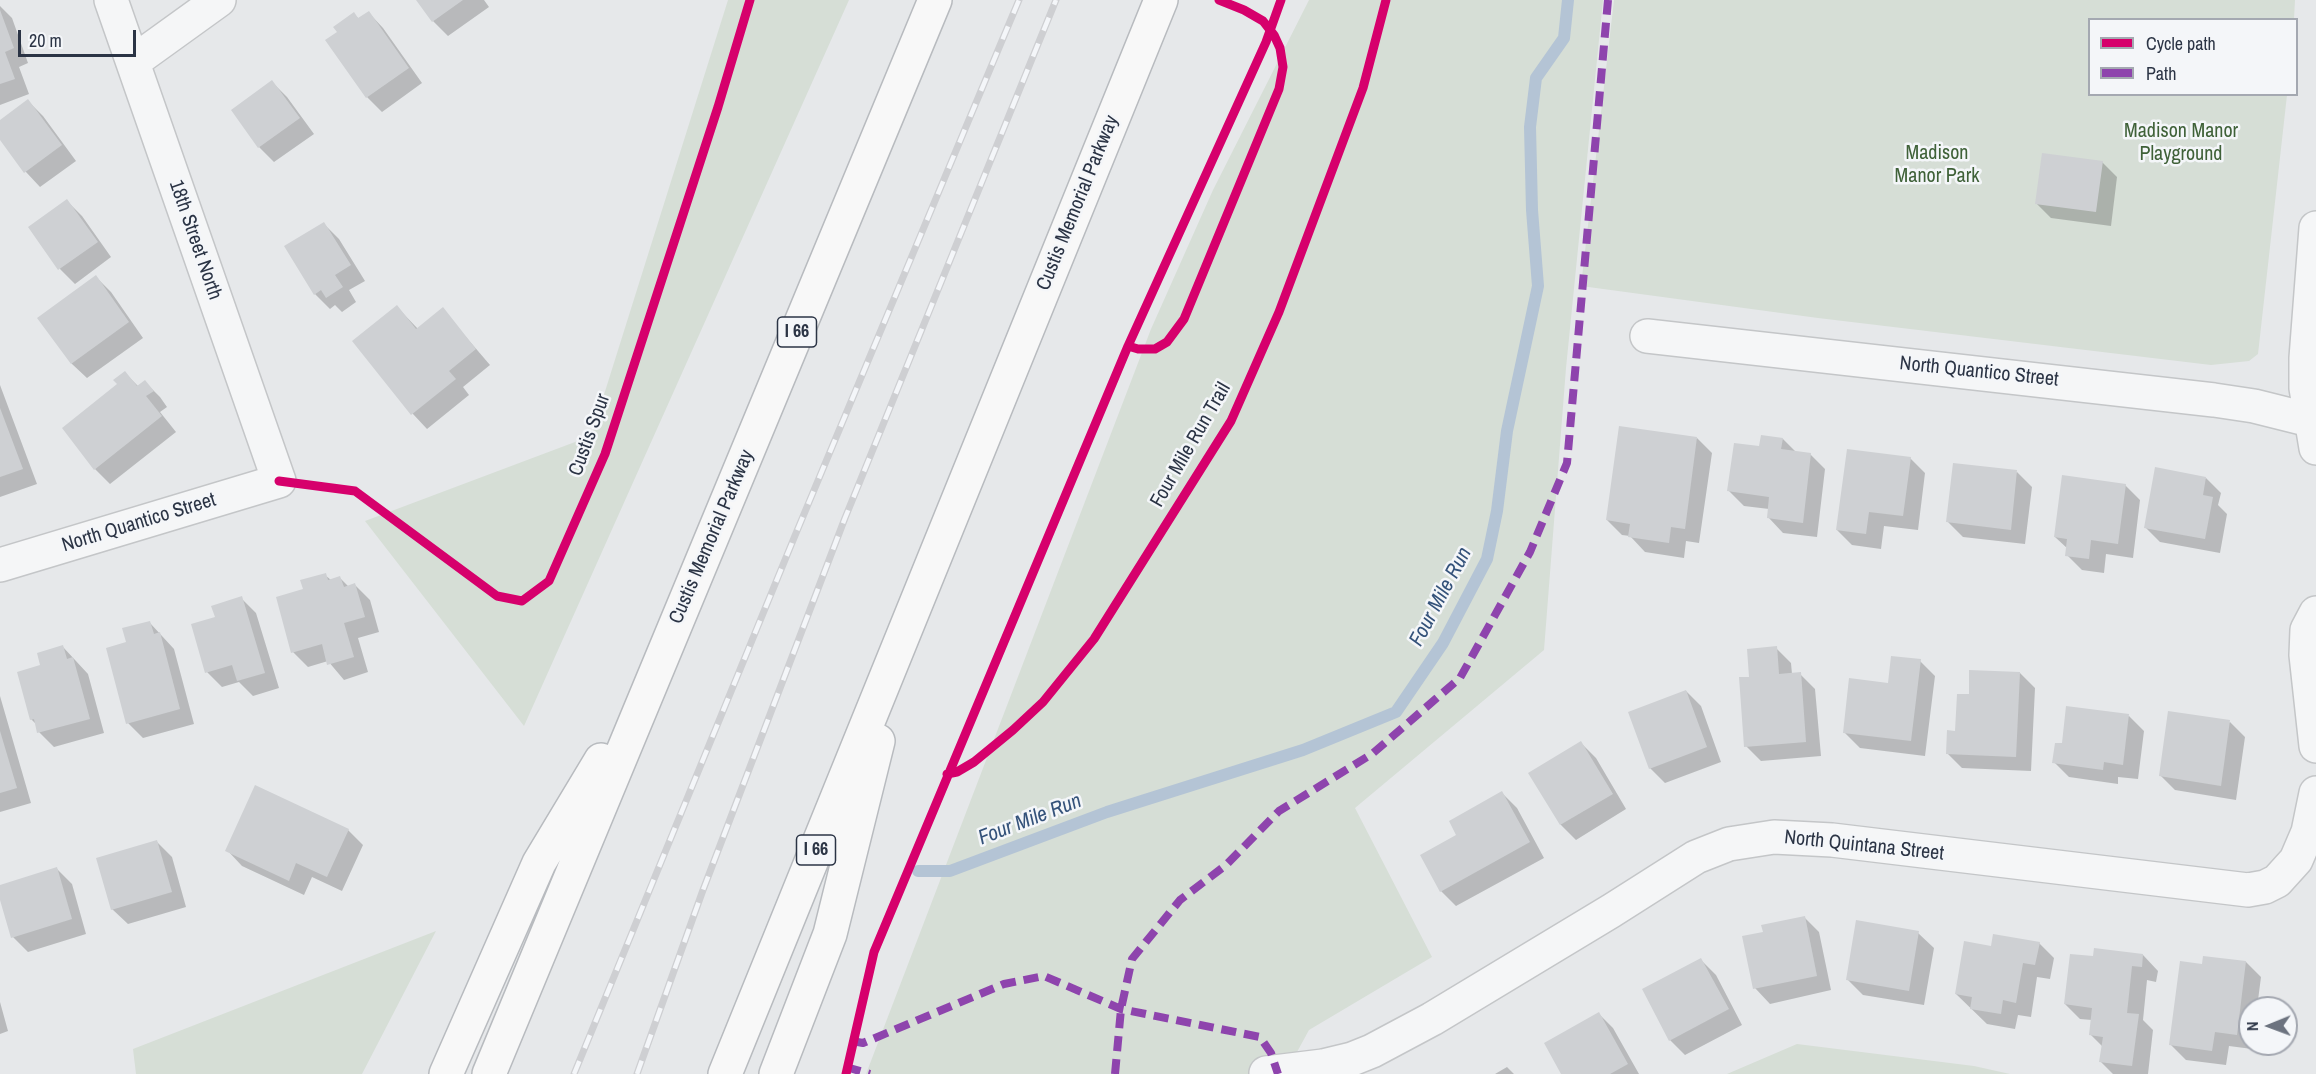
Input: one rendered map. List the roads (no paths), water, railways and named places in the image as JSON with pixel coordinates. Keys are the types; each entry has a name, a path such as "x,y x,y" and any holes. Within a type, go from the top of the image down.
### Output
{"highway":[{"name":"Custis Memorial Parkway","path":"489,1074 935,0"},
{"name":"Custis Memorial Parkway","path":"725,1074 1161,0"},
{"path":"776,1074 830,934 907,625"},
{"path":"447,1074 539,863 659,663"}],"street":[{"name":"18th Street North","path":"111,0 279,481"},
{"path":"133,62 219,0"},
{"path":"2313,434 2306,388 2306,358 2316,228"},
{"name":"North Quantico Street","path":"1647,336 2076,383 2254,406 2313,434"},
{"name":"North Quantico Street","path":"0,565 279,481"},
{"path":"2316,613 2307,630 2306,655 2316,746"},
{"name":"North Quintana Street","path":"1266,1072 1323,1066 1372,1051 1432,1019 1611,911 1695,857 1729,844 1774,837 1833,840 2248,890 2265,887 2277,881 2296,860 2308,832 2316,793"}],"waterway":[{"name":"Four Mile Run","path":"918,871 950,871 1107,812 1303,750 1396,712 1443,643 1487,559 1497,511 1507,431 1538,286 1532,210 1530,127 1536,78 1564,38 1568,0"}],"railway":[{"path":"574,1074 794,538 1019,0"},
{"path":"637,1074 703,890 845,518 1056,0"}],"park label":[{"name":"Madison Manor Playground","path":"2181,144"},
{"name":"Madison Manor Park","path":"1937,166"}]}
